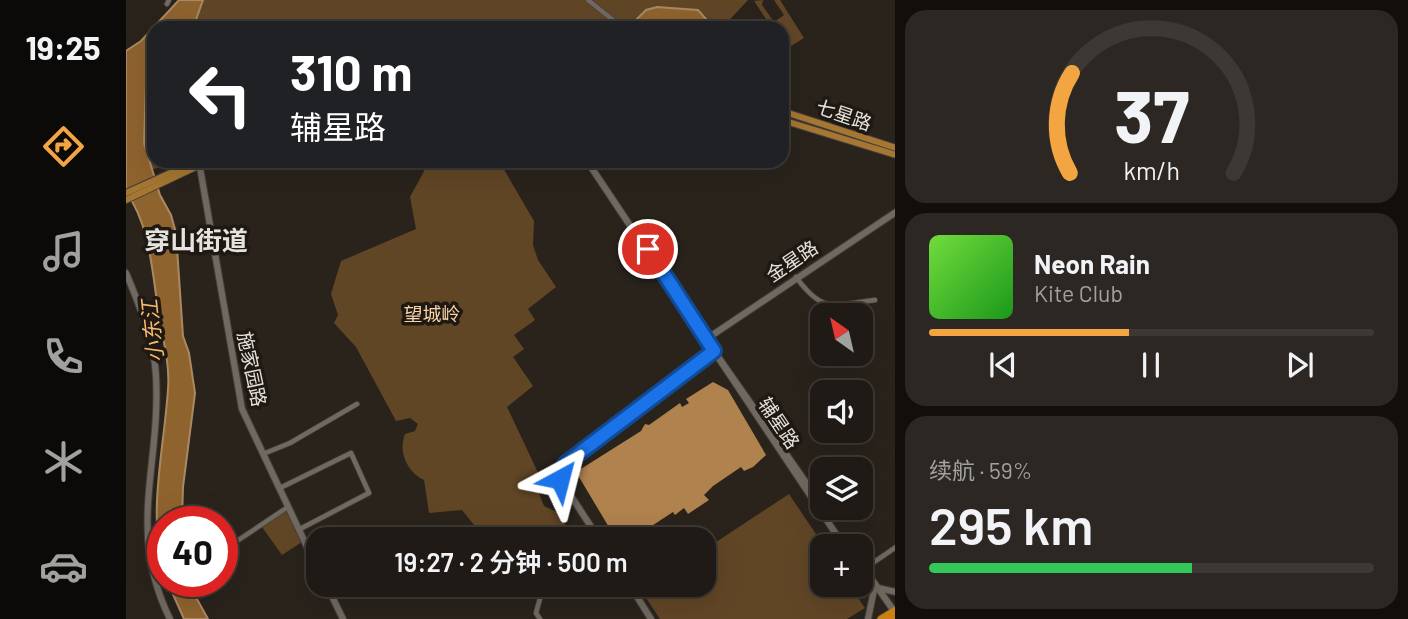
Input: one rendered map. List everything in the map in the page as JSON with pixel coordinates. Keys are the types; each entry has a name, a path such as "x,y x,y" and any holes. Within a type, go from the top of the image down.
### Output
{"highway":[{"path":"881,619 893,615"}],"main road":[{"name":"七星路","path":"789,113 895,148"},
{"name":"七星路","path":"789,122 895,155"},
{"path":"126,193 185,168"},
{"name":"施家园路","path":"199,168 242,409 306,543"},
{"name":"辅星路","path":"592,168 839,534"},
{"path":"126,200 166,177"},
{"name":"金星路","path":"708,338 796,276 895,212"},
{"path":"126,273 148,327 154,352 155,403 144,507 144,533 150,579 170,619"},
{"path":"591,527 560,479 560,472 565,464 714,351"},
{"name":"辅星路","path":"714,351 810,488"},
{"path":"873,584 893,615"},
{"path":"876,589 895,592"},
{"path":"868,619 876,589"},
{"path":"331,597 343,619"},
{"path":"637,597 650,618"}],"street":[{"path":"588,0 614,21"},
{"path":"796,276 812,299 826,304 875,300"},
{"path":"263,454 357,404"},
{"path":"280,488 351,453 369,493 300,529"},
{"path":"238,540 289,507"},
{"path":"873,561 895,547"},
{"path":"540,597 536,613 540,619"}],"green space":[{"path":"203,0 748,0 728,21 196,21"},
{"path":"763,0 762,5 773,21 767,21 754,1"},
{"path":"774,0 780,0 804,38 789,47 789,21 775,21 784,15"},
{"path":"147,83 147,151 143,118"},
{"name":"望城岭","path":"426,168 503,168 534,221 533,245 538,260 556,287 528,309 535,320 514,335 524,349 513,357 533,386 507,407 541,479 537,488 544,506 561,514 561,520 568,527 472,527 474,525 462,510 429,513 424,480 413,472 403,454 405,434 415,431 418,424 410,418 396,421 356,347 334,323 338,315 331,294 341,261 416,229 410,197"},
{"path":"789,494 816,534 810,534 810,597 857,597 865,608 847,619 660,619 645,597 716,597 716,542"},
{"path":"286,510 302,542 282,555 262,527"}],"shaded area":[{"path":"179,0 203,0 196,21 160,21"},
{"path":"657,7 698,10 708,21 635,21 646,10"},
{"path":"147,35 144,143 147,168 152,168 176,233 183,336 189,353 195,393 182,506 157,506 168,371 146,235 126,192 126,51"},
{"path":"174,597 196,597 208,619 184,619"}],"building":[{"path":"713,382 728,390 766,455 753,467 744,471 741,467 713,486 704,495 709,500 688,514 684,508 650,527 609,527 576,472 641,431 645,424 649,425 680,403 682,407 689,403 686,399"}],"district":[{"name":"穿山街道","path":"196,241"}],"route":[{"path":"560,479 560,472 565,464 714,351 648,249"}],"water label":[{"name":"小东江","path":"153,331"}]}
